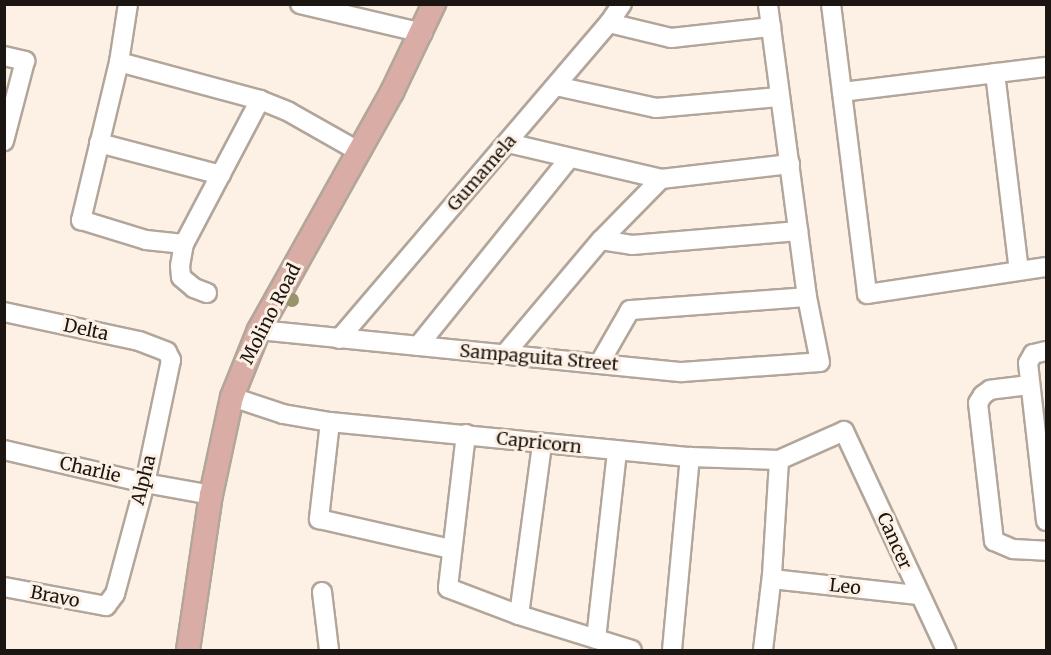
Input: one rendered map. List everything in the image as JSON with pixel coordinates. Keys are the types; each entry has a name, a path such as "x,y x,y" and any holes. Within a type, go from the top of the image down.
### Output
{"main road":[{"name":"Molino Road","path":"188,651 211,495 232,397 259,330 423,33 434,4"}],"street":[{"path":"128,4 119,62 81,220 146,240 184,244"},
{"name":"Gumamela","path":"339,339 508,143 609,23 622,4"},
{"path":"598,364 630,310 807,297 768,4"},
{"path":"831,4 867,294 1047,267"},
{"path":"309,5 423,33"},
{"path":"609,23 671,38 771,27"},
{"path":"4,56 25,61 4,141"},
{"path":"119,62 260,100 289,112 358,151"},
{"path":"842,92 1047,67"},
{"path":"995,73 1019,270"},
{"path":"555,86 656,108 779,98"},
{"path":"207,293 194,288 181,277 180,261 184,244 260,100"},
{"path":"99,143 221,175"},
{"path":"508,143 569,159 661,178 790,164"},
{"path":"418,346 569,159"},
{"path":"504,355 600,240 661,178"},
{"path":"600,240 632,245 798,231"},
{"name":"Sampaguita Street","path":"259,330 682,372 820,362 807,297"},
{"name":"Delta","path":"4,312 139,341 167,352"},
{"path":"1047,351 1030,357 1029,385 1039,410 1047,521"},
{"name":"Alpha","path":"106,606 115,594 145,483 171,360 167,352"},
{"path":"1029,385 990,390 978,403 994,541 1012,549 1047,551"},
{"name":"Capricorn","path":"232,397 283,414 330,423 466,434 542,444 690,457 779,460 844,431"},
{"path":"330,423 319,519 451,549"},
{"name":"Cancer","path":"844,431 918,595 946,651"},
{"path":"466,434 448,588 519,615 632,651"},
{"path":"519,615 542,444"},
{"name":"Charlie","path":"4,450 145,483 211,495"},
{"path":"596,639 617,451"},
{"path":"672,651 690,457"},
{"path":"763,651 772,579 779,460"},
{"name":"Leo","path":"772,579 918,595"},
{"name":"Bravo","path":"4,587 106,606"},
{"path":"322,592 329,651"}]}
